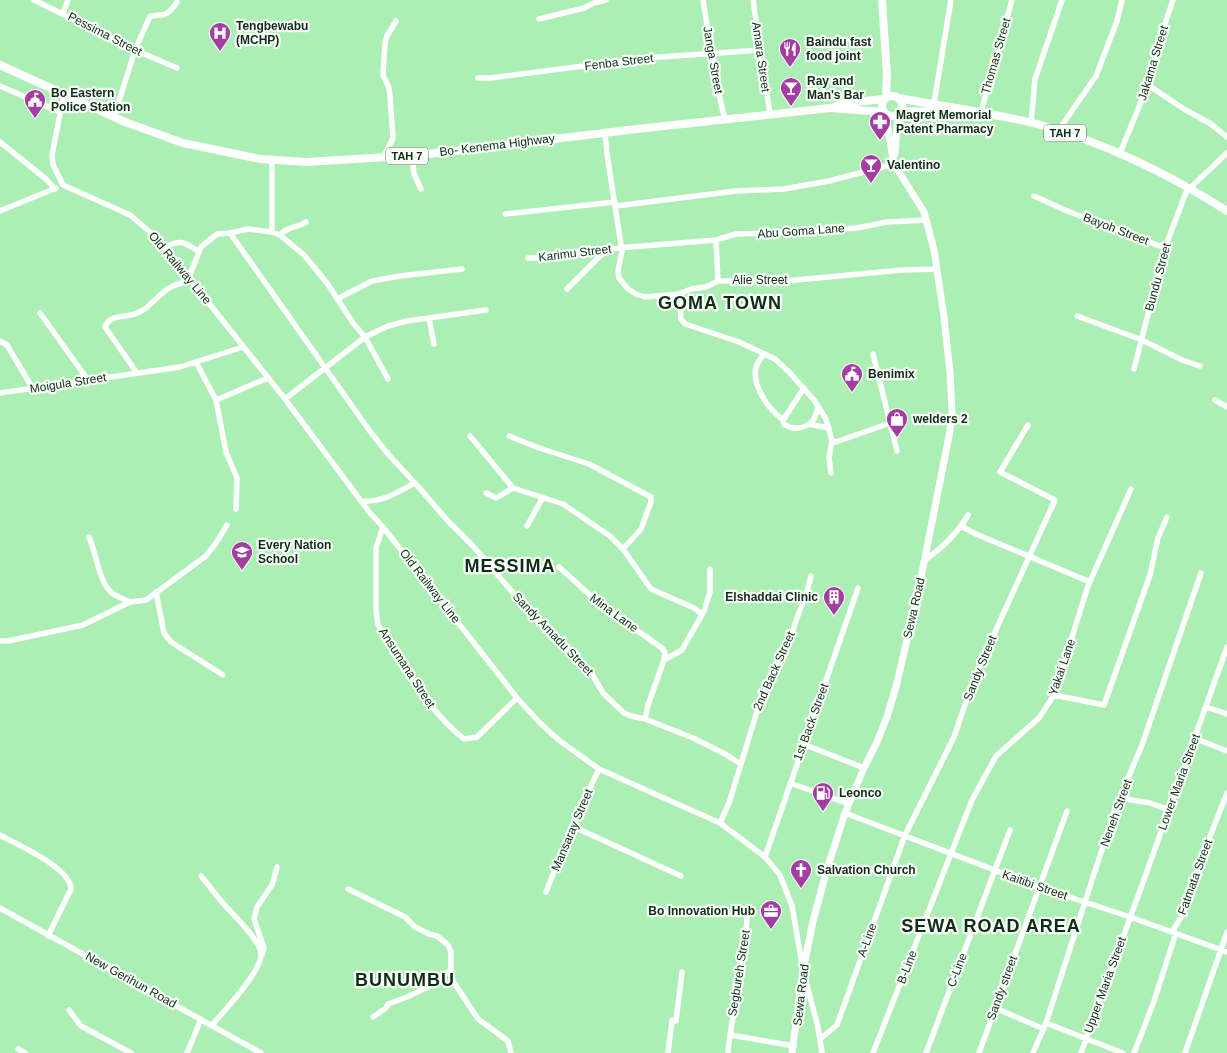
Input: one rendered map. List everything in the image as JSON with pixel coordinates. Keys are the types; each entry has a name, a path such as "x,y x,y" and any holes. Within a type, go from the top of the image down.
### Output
{"highway":[{"path":"882,0 890,97 902,105 899,112 891,116 884,113 881,106 890,97"},
{"name":"Bo- Kenema Highway","path":"0,65 114,117 183,143 222,152 272,160 306,162 383,158 830,108"},
{"name":"TAH 7","path":"830,108 844,103 890,97 934,103 1031,123 1120,153 1165,174 1227,211"},
{"name":"TAH 7","path":"830,108 884,113"},
{"name":"TAH 7","path":"899,112 978,112"}],"main road":[{"path":"894,162 899,112"},
{"name":"Sewa Road","path":"793,1049 803,970 813,921 828,866 845,813 887,717 897,683 948,451 952,413 950,372 937,269 928,220 894,162 884,113"}],"street":[{"name":"Pessima Street","path":"34,0 135,50 177,68"},
{"path":"62,13 68,0"},
{"path":"539,19 584,8 606,0"},
{"name":"Janga Street","path":"703,0 716,82 725,120"},
{"name":"Amara Street","path":"753,0 770,114"},
{"path":"934,103 951,0"},
{"name":"Thomas Street","path":"978,112 1012,0"},
{"path":"1031,123 1035,79 1062,0"},
{"path":"1058,131 1096,76 1117,21 1122,0"},
{"name":"Jakama Street","path":"1120,153 1148,85 1173,0"},
{"path":"114,117 135,50 150,16 165,14 171,11 177,2"},
{"path":"383,158 393,138 389,88 382,75 385,43 396,21"},
{"name":"Fenba Street","path":"478,78 491,78 646,58 761,50"},
{"path":"1148,85 1211,124 1227,137"},
{"path":"0,86 60,112"},
{"path":"0,211 63,185 53,165 52,155 64,94"},
{"name":"Alie Street","path":"605,133 622,247 618,271 619,278 628,289 645,297 679,294 690,289 706,287 718,280 786,281 902,270 937,269"},
{"path":"0,142 40,174 55,189"},
{"path":"1189,188 1227,152"},
{"path":"412,155 414,174 421,189"},
{"path":"272,160 272,232"},
{"path":"505,214 736,191 784,189 829,181 894,162"},
{"name":"Old Railway Line","path":"63,185 130,215 144,225 165,248 285,399 370,513 517,698 541,724 560,741 599,769 720,824 765,857 780,875 792,906 803,970 822,1053"},
{"name":"Bundu Street","path":"1134,370 1165,248 1189,188"},
{"name":"Bayoh Street","path":"1034,196 1067,211 1165,248"},
{"name":"Abu Goma Lane","path":"622,247 716,240 736,234 771,234 857,228 887,222 928,220"},
{"path":"280,235 291,226 306,222"},
{"path":"137,373 105,327 107,322 110,319 132,315 145,309 172,286 181,284 190,278 201,247 217,234 248,229 280,235 304,255 327,283 364,337 388,379"},
{"name":"Sandy Amadu Street","path":"230,233 388,454 472,545 526,608 592,674 604,693 624,713 645,718 717,750 741,764"},
{"path":"716,240 718,280"},
{"path":"165,248 176,242 186,243 198,252"},
{"name":"Karimu Street","path":"528,258 559,258 582,252 622,247"},
{"path":"567,289 600,256 612,248"},
{"path":"337,299 372,281 462,269"},
{"path":"679,294 681,319 685,324 739,342 775,359 804,388 818,407 829,428 832,441 831,473"},
{"path":"285,399 326,369 334,360 364,337 388,326 407,321 486,310"},
{"path":"40,312 88,380"},
{"path":"1077,316 1142,340 1182,360 1200,366"},
{"path":"429,318 434,344"},
{"path":"0,341 7,345 33,389"},
{"name":"Moigula Street","path":"0,393 180,367 243,347"},
{"path":"765,354 760,358 756,366 759,389 771,409 783,420 784,424 793,428 806,427 814,419 818,407"},
{"path":"873,354 898,451"},
{"path":"196,362 216,400 226,452 237,478 236,509"},
{"path":"216,400 268,378"},
{"path":"783,420 804,388"},
{"path":"1215,400 1227,407"},
{"path":"832,441 836,442 890,423"},
{"path":"809,424 829,428"},
{"name":"Sandy Street","path":"905,835 954,737 974,678 1055,500 1000,472 1028,425"},
{"path":"470,436 513,488 562,504 610,536 623,550 651,589 694,608 702,614"},
{"path":"509,436 589,464 651,497 641,529 623,550"},
{"path":"361,501 375,502 390,497 415,483"},
{"path":"486,493 496,498 513,488"},
{"name":"Yakai Lane","path":"951,853 972,800 996,756 1039,718 1054,694 1090,582 1130,489"},
{"path":"527,526 542,499"},
{"path":"925,560 941,549 968,515"},
{"path":"1054,694 1104,705 1150,575 1158,538 1167,517"},
{"path":"0,641 8,641 83,625 130,602 146,600 206,556 227,524"},
{"path":"961,526 1090,582"},
{"name":"Ansumana Street","path":"383,527 376,548 376,611 378,624 436,713 464,739 476,737 517,698"},
{"path":"89,537 105,584 110,591 130,602"},
{"name":"Mina Lane","path":"559,567 601,605 662,648 665,653 664,660"},
{"path":"645,718 664,660 682,650 704,611 710,592 710,569"},
{"name":"Neneh Street","path":"1033,1053 1045,1026 1120,798 1142,745 1201,573"},
{"name":"2nd Back Street","path":"720,824 729,803 762,695 772,683 790,641 811,576"},
{"name":"1st Back Street","path":"765,857 858,588"},
{"path":"156,592 164,633 171,642 223,675"},
{"name":"Lower Maria Street","path":"1130,917 1227,647"},
{"path":"1206,707 1227,714"},
{"path":"1194,738 1227,751"},
{"path":"803,744 864,768"},
{"name":"Mansaray Street","path":"546,892 572,826 599,769"},
{"path":"790,783 849,804"},
{"name":"Fatmata Street","path":"1134,1053 1153,1004 1174,933 1183,914 1195,875 1227,793"},
{"path":"1120,798 1150,803 1169,810"},
{"name":"Sandy street","path":"979,1053 1067,811"},
{"name":"Kaitibi Street","path":"845,813 1038,887 1130,917 1227,952"},
{"path":"572,826 681,876"},
{"name":"C-Line","path":"926,1053 1010,830"},
{"name":"A-Line","path":"820,1039 836,1025 905,835"},
{"path":"0,836 59,868 71,882 71,889 48,936"},
{"name":"B-Line","path":"873,1053 951,853"},
{"path":"212,1026 236,998 260,961 264,948 254,919 257,907 272,885 277,866"},
{"path":"200,876 246,928 259,947 260,961"},
{"path":"348,889 405,917 415,927 437,936 448,945 451,952 451,978 478,1019 508,1041 511,1053"},
{"name":"New Gerihun Road","path":"0,909 261,1053"},
{"name":"Segbureh Street","path":"728,1053 747,915"},
{"name":"Upper Maria Street","path":"1080,1053 1130,917"},
{"path":"1184,1053 1227,932"},
{"path":"373,1017 386,1008 388,1004 432,985 438,977 451,971"},
{"path":"668,1053 672,1020 676,1021 682,972"},
{"path":"995,1008 1086,1038 1123,1053"},
{"path":"69,1010 81,1026 131,1053"},
{"path":"187,1053 201,1019"},
{"path":"730,1030 731,1035 793,1049"},
{"path":"18,1050 25,1053"}],"place":[{"name":"Tengbewabu (MCHP)","path":"220,52"},
{"name":"Baindu fast food joint","path":"790,68"},
{"name":"Ray and Man's Bar","path":"791,107"},
{"name":"Bo Eastern Police Station","path":"35,119"},
{"name":"Magret Memorial Patent Pharmacy","path":"880,141"},
{"name":"Valentino","path":"871,184"},
{"name":"Benimix","path":"852,393"},
{"name":"welders 2","path":"897,438"},
{"name":"Every Nation School","path":"242,571"},
{"name":"Elshaddai Clinic","path":"834,616"},
{"name":"Leonco","path":"823,812"},
{"name":"Salvation Church","path":"801,889"},
{"name":"Bo Innovation Hub","path":"771,930"}],"district":[{"name":"GOMA TOWN","path":"720,303"},
{"name":"MESSIMA","path":"510,566"},
{"name":"SEWA ROAD AREA","path":"991,926"},
{"name":"BUNUMBU","path":"405,980"}]}
